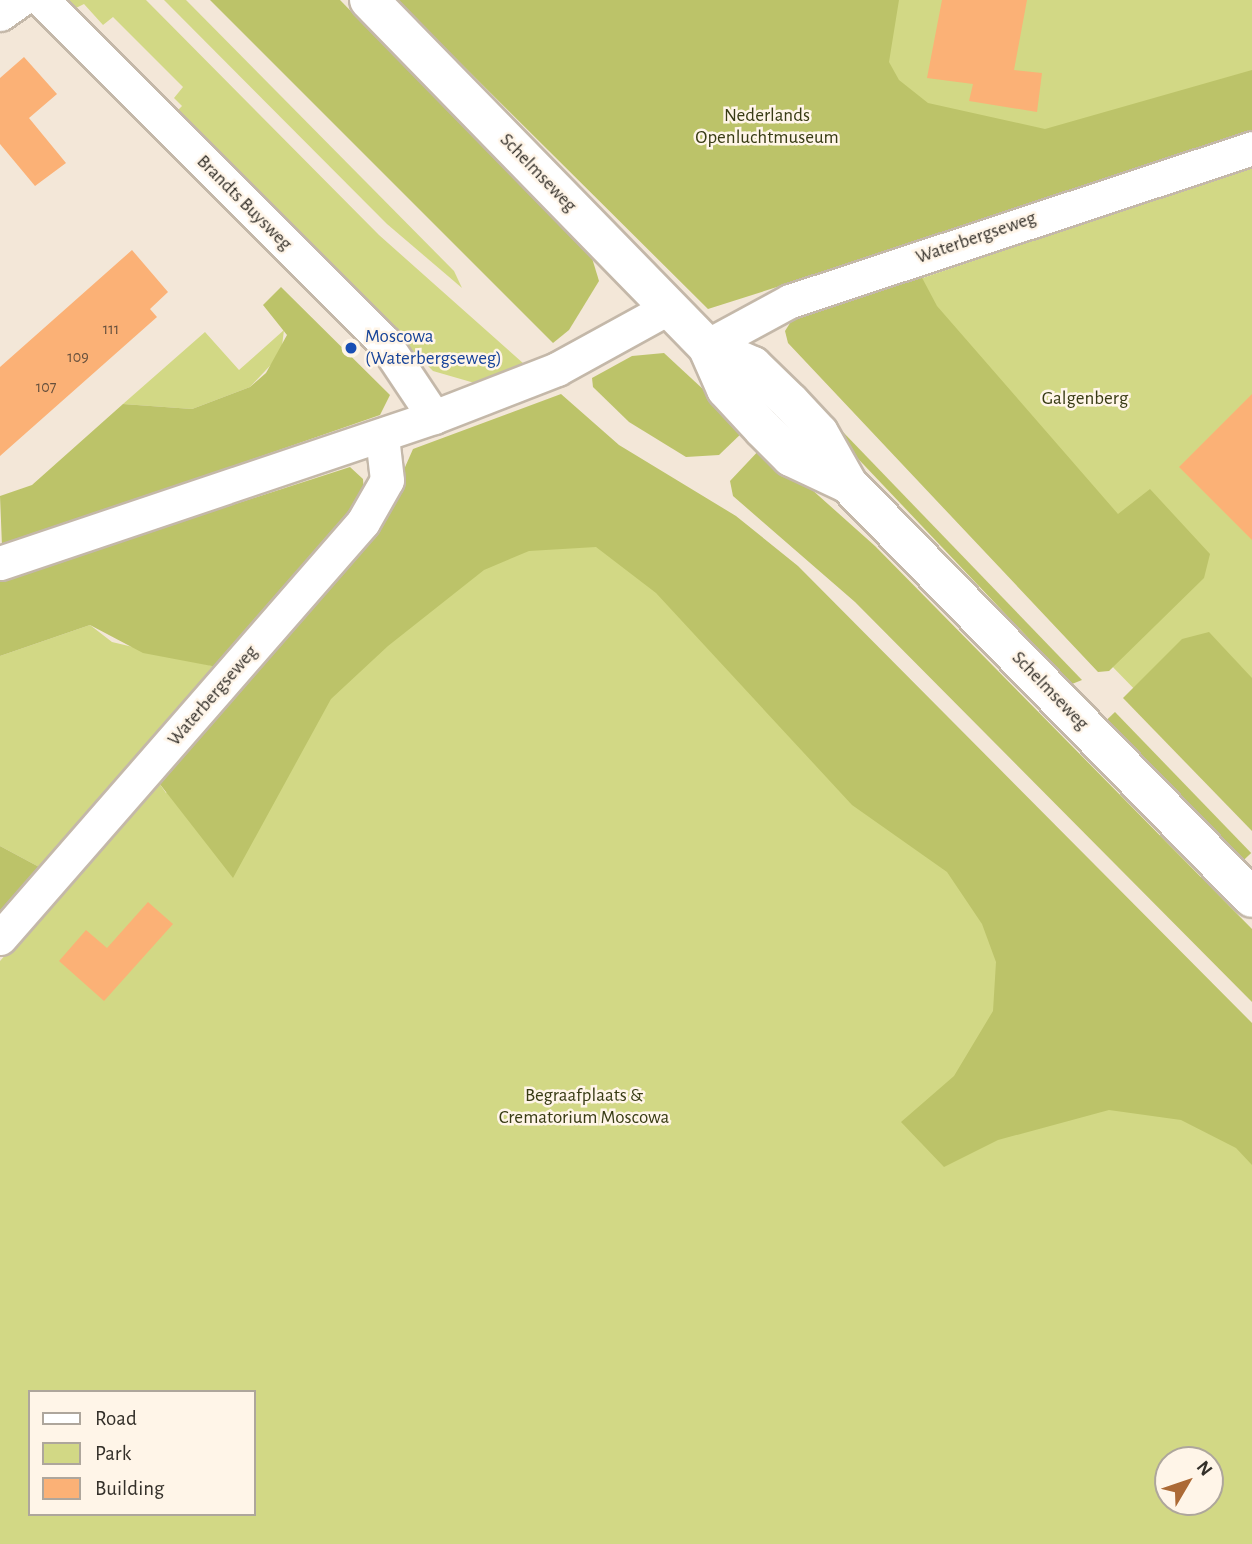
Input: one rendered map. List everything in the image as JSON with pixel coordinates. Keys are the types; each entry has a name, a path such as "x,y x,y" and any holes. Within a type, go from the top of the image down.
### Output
{"main road":[{"name":"Schelmseweg","path":"369,0 707,346 726,389 791,457 848,484 1252,898"}],"street":[{"path":"0,14 20,0"},
{"name":"Brandts Buysweg","path":"42,0 384,342 434,417"},
{"name":"Waterbergseweg","path":"707,346 790,301 1252,148"},
{"path":"0,562 434,417 557,369 670,307"},
{"name":"Waterbergseweg","path":"0,938 363,522 387,480 382,436"}],"green space":[{"path":"68,0 146,0 379,235 524,364 478,384 433,371 177,111 182,106 174,98 183,87 113,17 103,25 84,4 76,8"},
{"path":"164,0 186,0 454,271 462,288 387,224"},
{"path":"210,0 340,0 592,258 599,281 569,330 553,343"},
{"name":"Nederlands Openluchtmuseum","path":"397,0 899,0 889,62 899,80 928,103 1045,129 1252,70 1252,136 708,309"},
{"name":"Nederlands Openluchtmuseum","path":"461,0 1252,0 1252,104 732,272"},
{"name":"Galgenberg","path":"1252,166 1252,810 813,359 814,315"},
{"path":"919,272 937,306 1118,514 1150,489 1210,554 1204,578 1109,671 1098,672 788,343 785,331 797,312"},
{"path":"281,287 390,395 380,415 2,546 0,496 32,485 123,404 192,409 250,387 266,373 287,335 263,305"},
{"path":"284,330 281,354 250,387 192,409 123,404 205,332 239,370"},
{"path":"664,353 746,429 719,455 686,457 629,422 593,387 592,378 632,356"},
{"path":"561,394 619,445 736,516 798,566 1252,1023 1252,1165 1236,1148 1181,1120 1109,1110 998,1140 944,1167 901,1122 954,1076 993,1011 996,962 982,924 947,872 852,805 656,593 596,547 529,551 484,570 388,646 331,699 233,878 159,783 380,524 413,449"},
{"path":"816,404 1082,680 1072,684 807,405"},
{"path":"763,446 875,546 1252,929 1252,1002 855,602 733,496 730,481"},
{"name":"Begraafplaats & Crematorium Moscowa","path":"512,460 1252,1114 1252,1544 0,1544 0,961 159,783 166,793"},
{"path":"350,467 363,479 364,494 217,667 143,653 90,625 0,656 0,580"},
{"path":"90,625 112,642 217,667 41,868 0,846 0,656"},
{"path":"1209,632 1252,678 1252,831 1123,698 1182,639"},
{"path":"1115,712 1251,853 1243,861 1106,720"},
{"path":"0,846 41,868 0,913"}],"building":[{"path":"942,0 1027,0 1014,70 1042,73 1037,112 969,101 973,84 927,78"},
{"path":"24,57 57,94 29,118 66,163 35,186 0,144 0,78"},
{"path":"132,250 168,292 150,309 157,317 0,456 0,367"},
{"path":"1252,394 1252,540 1179,467"},
{"path":"148,902 173,924 104,1001 59,961 86,930 107,948"}],"place":[{"name":"Moscowa (Waterbergseweg)","path":"351,348"}]}
